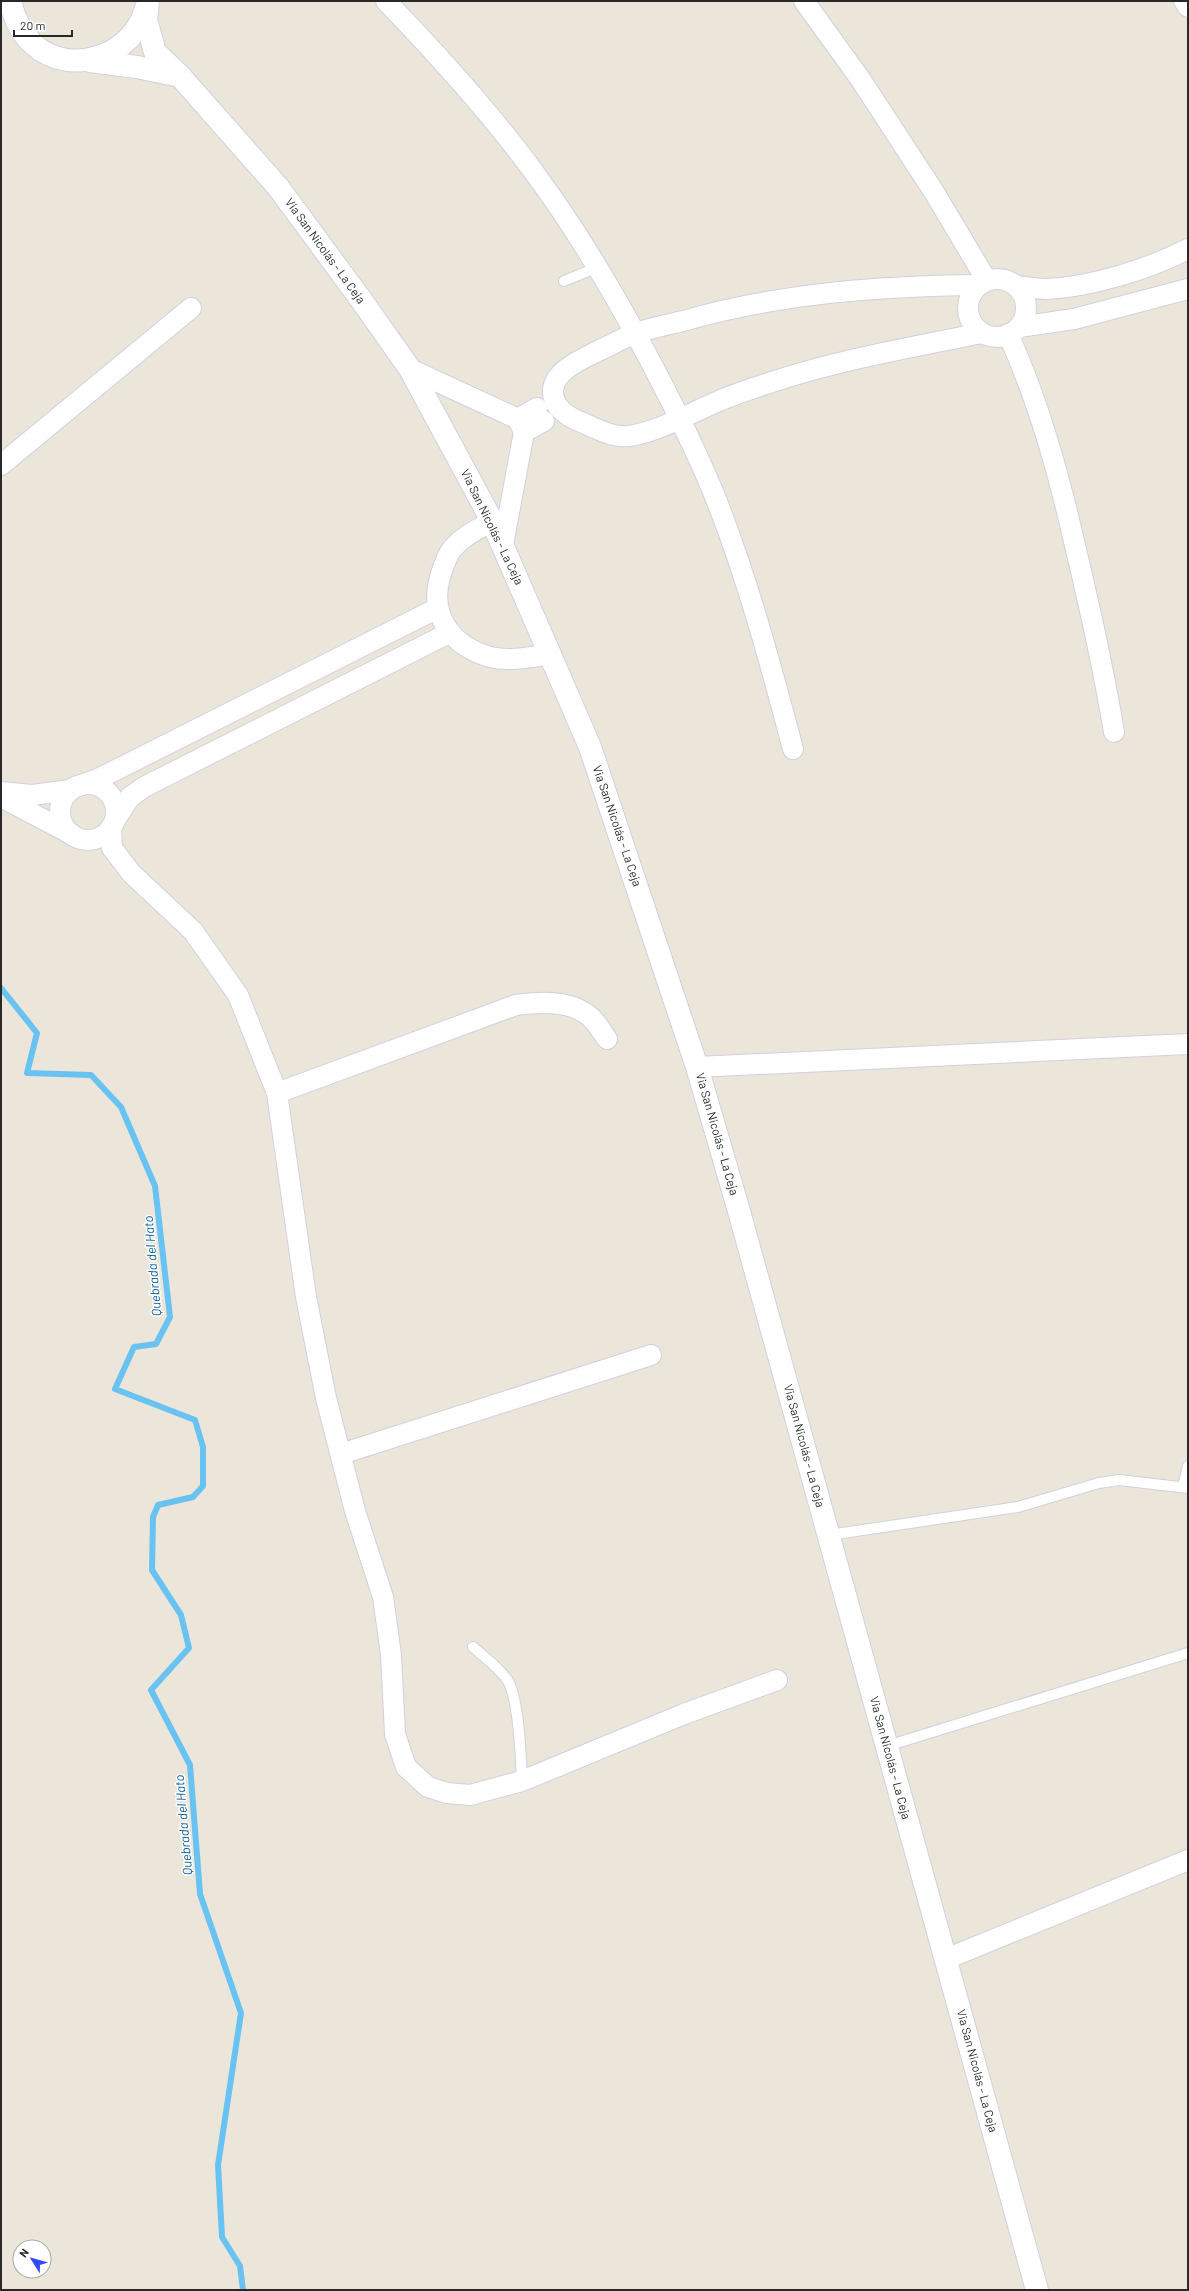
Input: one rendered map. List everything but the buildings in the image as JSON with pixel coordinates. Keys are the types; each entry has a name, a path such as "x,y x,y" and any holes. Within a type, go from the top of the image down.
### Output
{"street":[{"path":"10,1 13,16 19,27 33,44 48,54 64,60 137,67 180,76"},
{"path":"82,61 103,56 122,46 137,30 146,10 147,1"},
{"name":"Via San Nicolás - La Ceja","path":"147,1 146,20 155,52 180,76 278,187 410,369 492,521 551,654 590,748 697,1067 829,1535 1037,2290"},
{"path":"386,1 464,85 502,130 537,176 598,267 635,333 681,419 718,503 753,602 793,748"},
{"path":"804,1 861,80 934,192 984,283"},
{"path":"1184,1 1188,7"},
{"path":"549,410 552,388 561,374 590,355 635,333 736,308 815,294 896,286 984,283 1002,280 1016,286 1046,289 1080,285 1151,265 1188,249"},
{"path":"982,333 970,319 968,310 971,296 984,283"},
{"path":"1013,331 1024,319 1025,306 1022,293 1016,286"},
{"path":"521,425 549,410 620,436 635,435 681,419 719,401 802,373 869,356 982,333 991,336 1074,319 1188,289"},
{"path":"1,465 191,308"},
{"path":"1013,331 1032,397 1056,468 1102,657 1114,732"},
{"path":"410,369 521,425"},
{"path":"503,545 521,425"},
{"path":"492,521 469,534 451,550 444,564 439,582 438,608 449,633 459,642 491,657 514,659 551,654"},
{"path":"438,608 98,779 75,788 62,804 61,813 66,829 132,874 193,931 238,995 277,1093 306,1297 326,1398 355,1511 382,1597 392,1655 395,1734 406,1768 428,1787 447,1793 470,1795 522,1781 684,1714 777,1680"},
{"path":"1,797 77,837 98,838 113,824 130,797 144,787 449,633"},
{"path":"1,792 32,794 96,785 110,795 116,811 113,824 112,848 132,874"},
{"path":"277,1093 516,1004 534,1002 574,1007 586,1013 607,1039"},
{"path":"697,1067 1188,1044"},
{"path":"341,1454 651,1355"},
{"path":"946,1959 1188,1860"}],"lane":[{"path":"564,281 598,267"},
{"path":"829,1535 1018,1507 1099,1483 1119,1480 1186,1487 1188,1466"},
{"path":"473,1647 499,1669 508,1683 514,1704 522,1781"},
{"path":"887,1746 1188,1654"}],"waterway":[{"name":"Quebrada del Hato","path":"1,988 37,1033 27,1073 91,1075 121,1107 155,1186 170,1317 156,1344 134,1347 115,1389 195,1420 203,1447 203,1486 193,1497 158,1505 153,1517 152,1570 181,1615 189,1648 151,1690 190,1765 200,1894 241,2013 218,2165 222,2237 240,2266 243,2290"}]}
